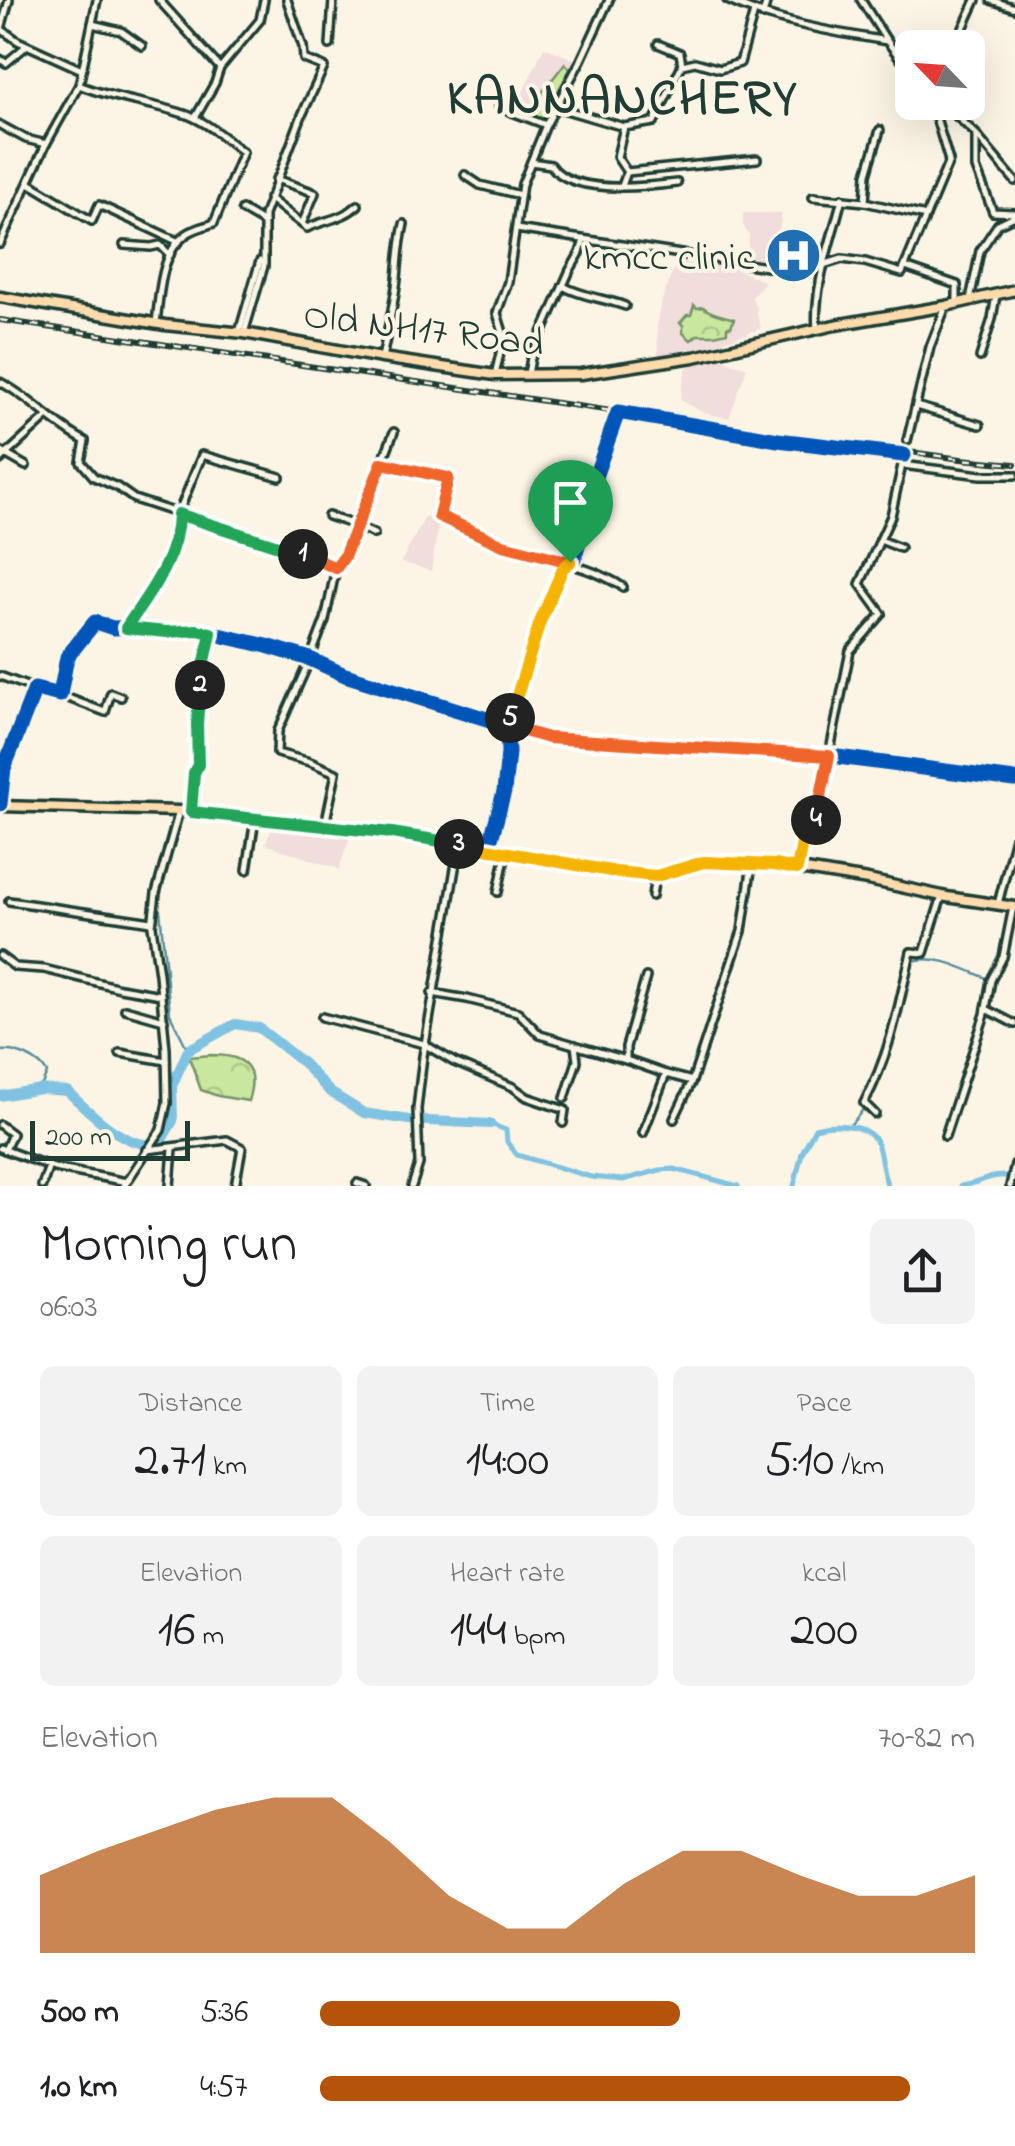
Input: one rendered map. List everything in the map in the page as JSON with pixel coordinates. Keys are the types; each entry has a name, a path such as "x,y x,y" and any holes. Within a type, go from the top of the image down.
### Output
{"main road":[{"name":"Old NH17 Road","path":"0,297 156,324 242,332 495,375 581,374 694,357 1015,290"},
{"path":"0,805 179,811 325,825 656,876 704,862 752,864 1014,907"}],"street":[{"path":"10,0 1,30 26,46 82,70"},
{"path":"0,244 46,144 79,84 96,0"},
{"path":"159,0 220,68"},
{"path":"195,118 220,68 260,20 264,0"},
{"path":"242,332 264,266 264,223 269,198 324,68 304,60 287,0"},
{"path":"330,45 333,0"},
{"path":"495,375 504,336 497,313 508,282 522,184 546,125 609,0"},
{"path":"727,0 763,16 886,41"},
{"path":"763,16 766,0"},
{"path":"861,0 895,52"},
{"path":"962,30 976,0"},
{"path":"991,0 1015,8"},
{"path":"682,65 695,62 720,69 740,63 754,12"},
{"path":"92,24 120,32 142,46"},
{"path":"556,107 624,126 654,122 682,65 680,53 658,44"},
{"path":"0,59 6,63 26,46"},
{"path":"79,84 104,95 195,118 242,152 214,223 192,231 170,255 162,279 156,324"},
{"path":"500,107 546,125"},
{"path":"516,229 767,267 825,264 842,259 902,273 950,162 937,120"},
{"path":"959,120 1015,181"},
{"path":"0,125 46,144"},
{"path":"624,126 617,158 627,172"},
{"path":"864,202 867,174 880,130"},
{"path":"976,134 976,168 993,212 1015,214"},
{"path":"627,172 757,159"},
{"path":"531,162 551,165 556,174 590,186 677,183"},
{"path":"622,186 627,172"},
{"path":"465,174 480,185 520,195"},
{"path":"276,179 315,193 302,224"},
{"path":"28,183 92,221 99,205 179,242"},
{"path":"813,196 842,198 926,216"},
{"path":"269,198 306,228 346,215 358,205"},
{"path":"817,329 825,264 842,198"},
{"path":"242,210 264,223"},
{"path":"0,213 12,218"},
{"path":"970,300 980,251 998,224 1015,214"},
{"path":"382,358 404,224"},
{"path":"528,374 584,240"},
{"path":"124,245 160,245 170,255"},
{"path":"242,332 260,261"},
{"path":"905,267 957,285 957,303"},
{"path":"563,286 577,294 624,306"},
{"path":"980,357 996,295"},
{"path":"907,441 930,347 946,306"},
{"path":"0,382 85,441 81,462 94,477 134,499 336,568"},
{"path":"916,406 980,425"},
{"path":"488,850 504,792 507,726 540,622 563,568 575,558 590,491 618,412 778,440 904,455"},
{"path":"26,466 2,456 48,416"},
{"path":"325,825 336,773 277,754 278,731 325,620 336,568 357,528 394,432"},
{"path":"126,628 164,569 178,531 178,514 202,455 280,477"},
{"path":"382,463 448,478 439,516 503,545 570,562 623,587"},
{"path":"797,869 803,838 814,830 850,651 882,614 860,584 892,516 902,465 981,476 1015,475"},
{"path":"328,516 374,534"},
{"path":"880,540 900,548"},
{"path":"60,695 68,657 94,622 113,628 197,630 310,659 345,675 548,738 829,756 1015,780"},
{"path":"191,812 198,765 199,695 211,633"},
{"path":"0,676 104,712 111,693 121,697"},
{"path":"0,805 4,768 35,689"},
{"path":"0,1126 12,1134 2,1149 49,1166 126,1184 161,1130 166,1103 166,1060 152,922 179,811"},
{"path":"247,870 255,818"},
{"path":"998,904 1015,837"},
{"path":"412,1186 419,1164 417,1109 424,1044 460,844"},
{"path":"498,892 506,853"},
{"path":"674,1119 692,1081 742,931 752,864"},
{"path":"652,896 656,876"},
{"path":"875,1114 864,1103 880,1074 910,952 924,953 942,896"},
{"path":"9,901 152,922"},
{"path":"946,1136 986,1009 990,980 1003,957 1014,907"},
{"path":"0,956 15,967 44,969 161,994"},
{"path":"626,1060 646,977"},
{"path":"432,994 518,1012 540,1035 692,1081"},
{"path":"125,1009 164,1020"},
{"path":"986,1009 1015,1024"},
{"path":"322,1017 424,1044 527,1097 564,1110 563,1123"},
{"path":"565,1098 577,1061 575,1046"},
{"path":"120,1053 166,1060"},
{"path":"643,1134 666,1074"},
{"path":"148,1150 227,1140 242,1148 236,1186"},
{"path":"170,1186 173,1148"},
{"path":"1010,1186 1015,1165"},
{"path":"42,1186 49,1166"},
{"path":"357,1183 366,1186"}],"shaded area":[{"path":"544,47 578,61 545,124 515,109"},
{"path":"743,213 782,213 775,257 761,261 747,256 749,236 743,225"},
{"path":"685,258 730,266 765,282 752,297 761,328 747,336 658,358 657,326 662,300 676,262"},
{"path":"713,356 747,368 729,418 703,413 680,399 686,368"},
{"path":"425,517 439,522 431,571 401,562"},
{"path":"275,822 351,834 339,869 265,844"}],"green space":[{"path":"565,63 570,69 542,121 532,116 541,94"},
{"path":"694,305 734,319 731,327 727,327 727,332 697,335 691,340 680,323 691,315"},
{"path":"189,1057 232,1057 246,1065 252,1079 248,1101 201,1090"}],"waterway":[{"path":"160,910 170,1014 188,1050"},
{"path":"850,1125 864,1108 884,1069 913,961 942,961 989,979"},
{"path":"0,1096 40,1089 67,1091 122,1136 135,1142 160,1143 173,1121 172,1086 188,1050 235,1024 259,1028 303,1063 330,1092 364,1113 409,1120 490,1124"},
{"path":"0,1051 20,1053 39,1063 47,1073 40,1089"},
{"path":"490,1124 506,1130 507,1142 517,1155 591,1177 623,1180 674,1169 738,1186"},
{"path":"794,1186 802,1153 815,1128 832,1125 860,1129 874,1139 888,1186"},
{"path":"961,1186 994,1177 1015,1178"}],"tunnel":[{"path":"902,465 907,441"}],"railway":[{"path":"0,320 618,412 1015,464"}],"cycle path":[{"path":"488,850 504,792 507,725 540,623 563,568 575,558 590,491 618,412 778,440 904,455"},
{"path":"0,804 4,768 35,689 60,695 67,657 95,622 113,628 197,630 267,646 345,675 548,738 807,753 1015,780"}],"place":[{"name":"kmcc clinic","path":"793,255"}],"district":[{"name":"KANNANCHERY","path":"623,95"}],"route":[{"path":"382,463 448,478 439,516 503,545 570,562 563,568 540,622 507,726 548,738 829,756 814,830 803,838 797,869 704,862 656,876 392,833 191,812 198,765 199,695 211,633 126,628 164,569 178,531 178,514 336,568 382,463"}]}
